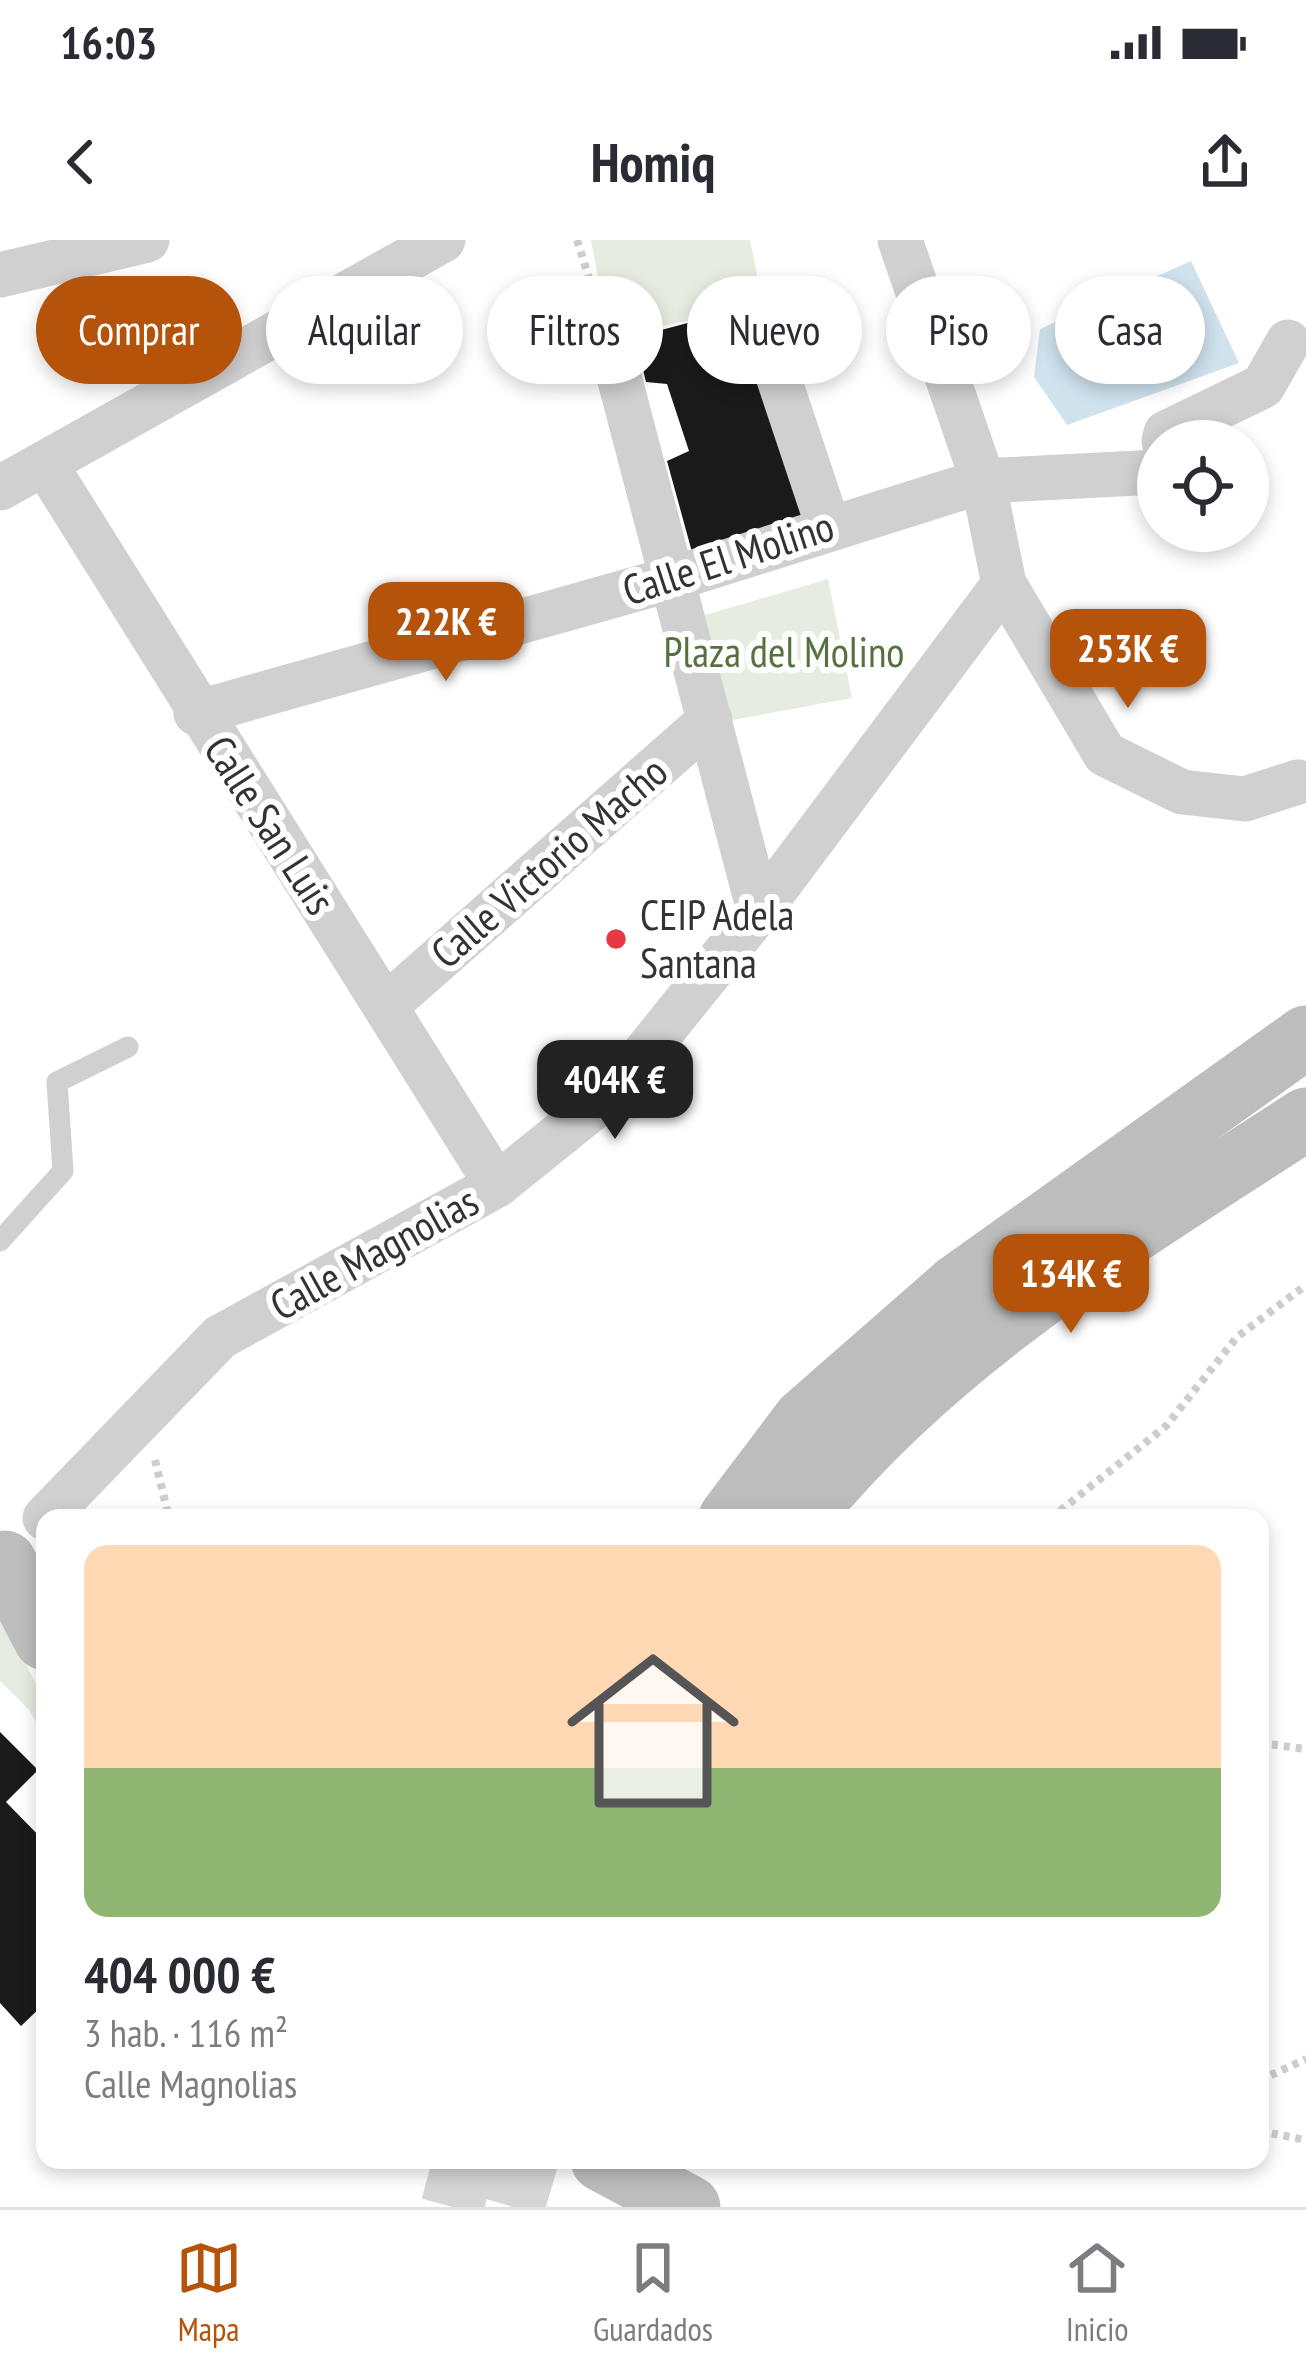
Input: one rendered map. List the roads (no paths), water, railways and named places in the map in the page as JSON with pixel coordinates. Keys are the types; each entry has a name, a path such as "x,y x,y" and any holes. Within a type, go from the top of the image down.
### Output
{"main road":[{"path":"737,1509 804,1420 957,1286 1306,1037"},
{"path":"808,1509 848,1460 982,1336 1306,1119"},
{"path":"19,1544 36,1606"},
{"path":"619,2169 689,2207"}],"street":[{"path":"0,275 146,240"},
{"path":"900,240 982,481 1004,584 1105,754 1182,792 1245,799 1298,782"},
{"path":"0,488 437,242"},
{"path":"1193,420 1263,386 1288,342"},
{"path":"621,384 759,911"},
{"path":"781,384 828,526"},
{"name":"Calle San Luis","path":"45,464 196,712 388,1004 497,1185"},
{"name":"Calle El Molino","path":"196,712 675,578 982,481 1137,473"},
{"name":"Calle Magnolias","path":"53,1509 220,1337 497,1185 616,1090 759,911 1004,584"},
{"name":"Calle Victorio Macho","path":"388,1004 710,720"}],"lane":[{"path":"0,1241 63,1171 57,1082 128,1047"}],"water":[{"path":"1191,261 1198,276 1158,276"},
{"path":"1205,291 1239,363 1205,375"},
{"path":"1055,322 1055,384 1181,384 1067,425 1034,377 1040,329"}],"tunnel":[{"path":"452,2207 463,2169"},
{"path":"513,2207 524,2169"}],"place":[{"name":"CEIP Adela Santana","path":"616,939"}],"park label":[{"name":"Plaza del Molino","path":"784,652"}]}
